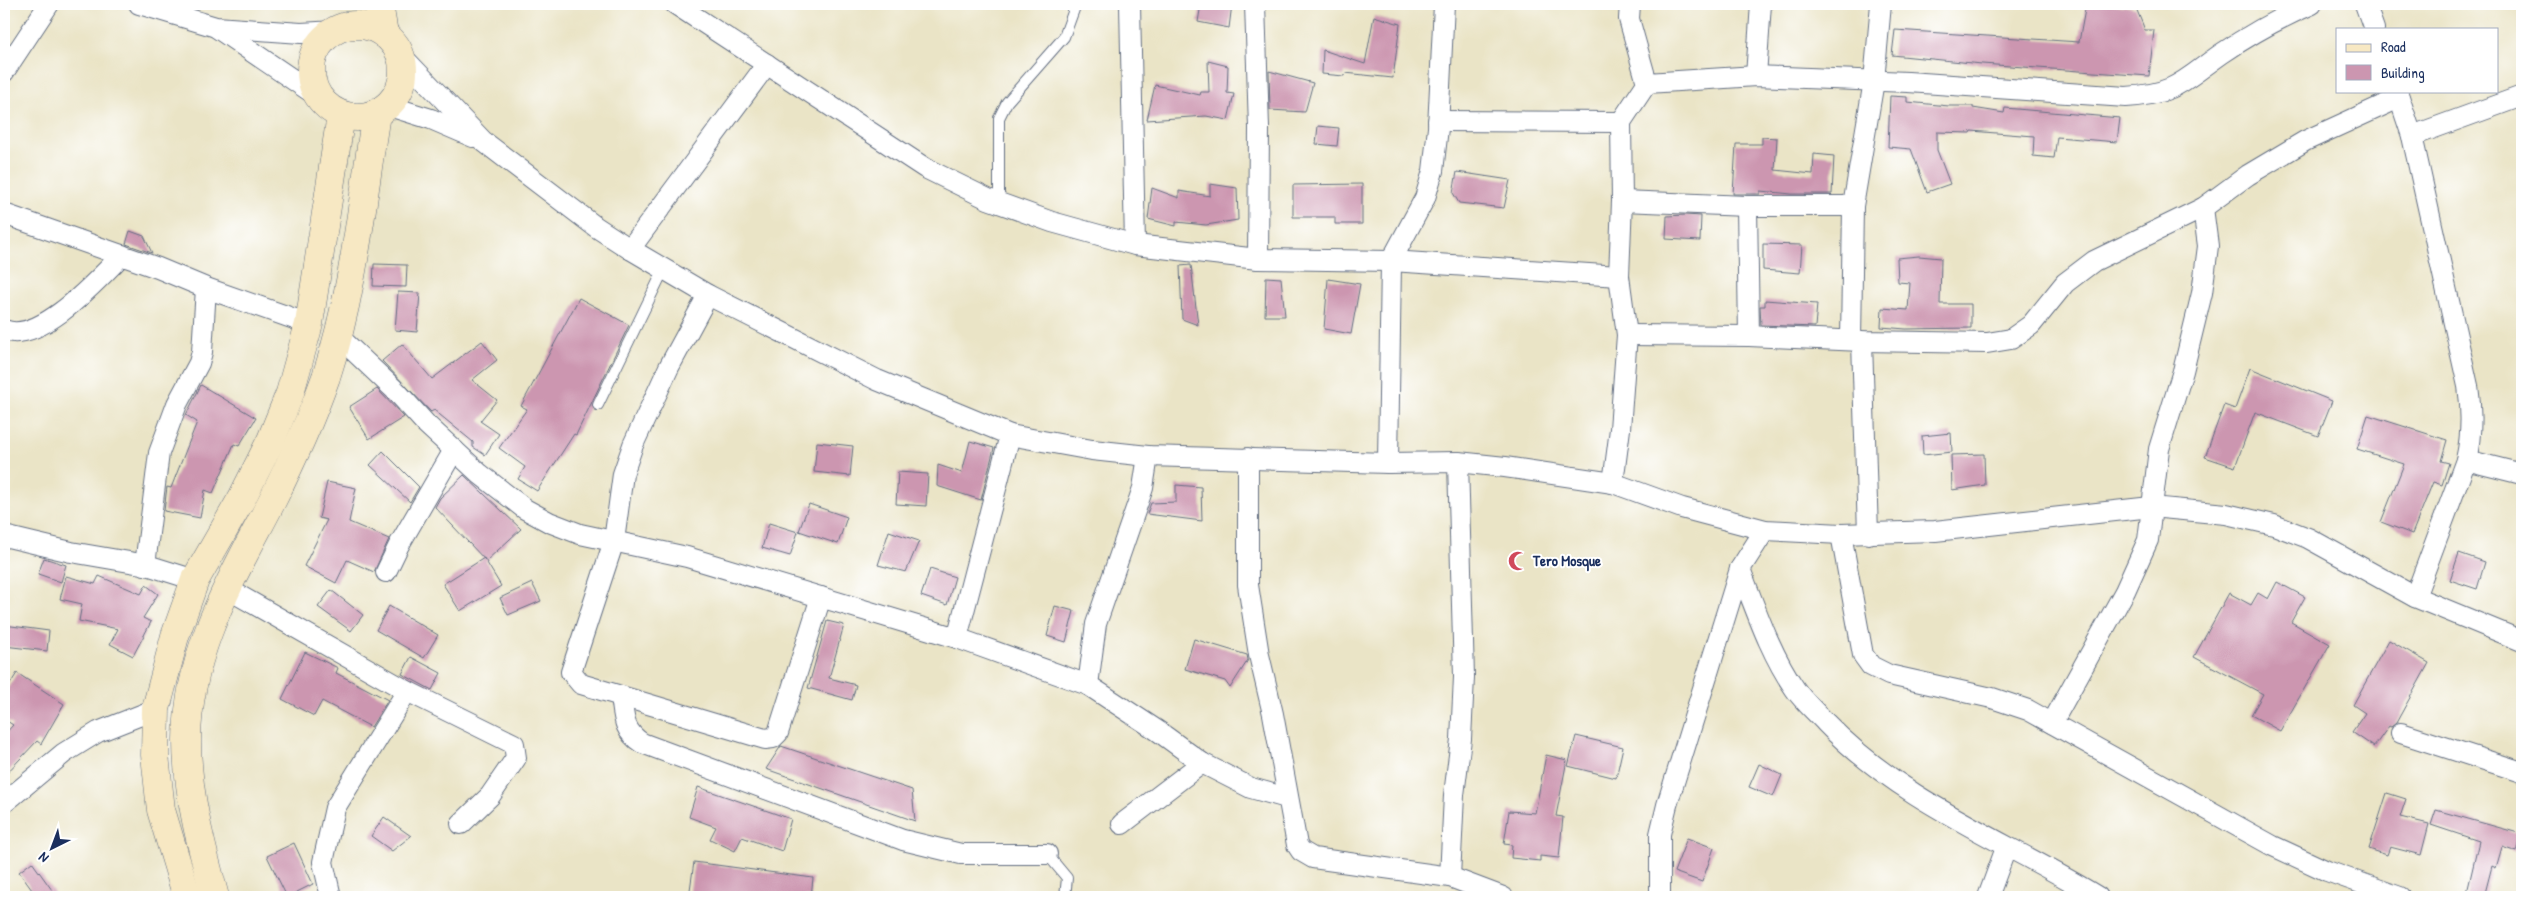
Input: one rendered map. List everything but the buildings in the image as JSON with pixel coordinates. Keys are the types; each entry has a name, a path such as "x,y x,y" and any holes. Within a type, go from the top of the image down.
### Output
{"main road":[{"path":"379,4 392,44 403,79 398,93 382,110 365,117 342,115 330,108 320,98 314,87 311,73 313,60 325,38 342,20 373,28 392,44"},
{"path":"342,115 309,324 290,393 242,498 195,580 175,636 156,709 155,755 161,810 186,893 213,889 191,797 187,739 191,696 196,673 208,627 292,459 326,376 337,335 355,250 382,110"}],"street":[{"path":"4,72 49,4"},
{"path":"140,4 216,27 301,33 342,20"},
{"path":"675,4 925,168 1020,212 1134,245 1258,259 1391,261 1619,276"},
{"path":"1130,4 1134,245"},
{"path":"1255,4 1259,128 1258,259"},
{"path":"1388,463 1391,261 1425,198 1434,171 1444,4"},
{"path":"1613,483 1620,429 1628,335 1619,276 1622,201 1621,122 1647,83 1629,19 1630,4"},
{"path":"1756,76 1761,4"},
{"path":"1868,534 1857,341 1853,206 1874,81 1881,4"},
{"path":"1647,83 1756,76 1874,81 2126,97 2147,96 2173,89 2255,33 2312,4"},
{"path":"2365,4 2374,28"},
{"path":"216,27 320,98"},
{"path":"392,44 483,141 596,227 630,249 708,295 877,380 1010,435 1092,450 1148,456 1388,463 1458,462 1613,483 1682,508 1766,530 1841,534 1935,532 2151,507 2226,514 2274,525 2308,538 2415,597 2522,641"},
{"path":"630,249 767,64"},
{"path":"1628,335 1749,336 1857,341 1987,343 2011,339 2031,325 2065,283 2094,261 2203,208 2248,175 2305,140 2398,95 2412,136 2468,386 2472,412 2471,436 2466,460 2415,597"},
{"path":"2412,136 2522,96"},
{"path":"382,110 431,119 483,141"},
{"path":"1438,121 1621,122"},
{"path":"1622,201 1748,206 1853,206"},
{"path":"1748,206 1749,336"},
{"path":"2052,723 2141,559 2151,526 2151,507 2159,449 2183,370 2202,293 2208,246 2203,208"},
{"path":"4,214 309,324"},
{"path":"4,330 18,333 26,331 61,311 77,300 122,255"},
{"path":"144,565 159,452 177,404 199,364 202,352 206,288"},
{"path":"708,295 669,367 633,446 623,474 614,541 571,672 581,684 765,739 773,738 778,733 821,597"},
{"path":"337,335 454,450 525,508 549,522 580,534 688,558 957,638 1088,685 1158,730 1202,763 1251,788 1287,798"},
{"path":"957,638 1010,435"},
{"path":"386,572 398,545 454,450"},
{"path":"1088,685 1096,624 1143,488 1148,456"},
{"path":"1248,458 1248,586 1257,646 1273,714 1296,844 1307,856 1321,860 1450,877 1503,897"},
{"path":"2466,460 2522,474"},
{"path":"1450,877 1454,795 1461,739 1464,677 1458,462"},
{"path":"1660,897 1660,834 1666,805 1740,569 1766,530"},
{"path":"1841,534 1863,655 1871,666 1889,676 1992,698 2028,710 2273,846 2327,871 2400,897"},
{"path":"4,536 70,552 144,565 195,580"},
{"path":"1740,569 1766,636 1782,669 1796,691 1838,736 1894,781 2006,848 2098,897"},
{"path":"226,588 407,691 514,744 516,758 490,796 461,824"},
{"path":"331,897 322,862 335,808 407,691"},
{"path":"621,696 626,727 631,736 642,742 759,787 903,840 961,854 1047,854"},
{"path":"4,803 64,753 98,732 156,709"},
{"path":"2402,732 2522,772"},
{"path":"1122,824 1202,763"},
{"path":"1988,897 2006,848"}],"lane":[{"path":"999,203 998,118 1007,102 1064,37 1076,4"},
{"path":"598,405 664,269"},
{"path":"1047,854 1067,878 1065,897"}],"place":[{"name":"Tero Mosque","path":"1518,561"}]}
